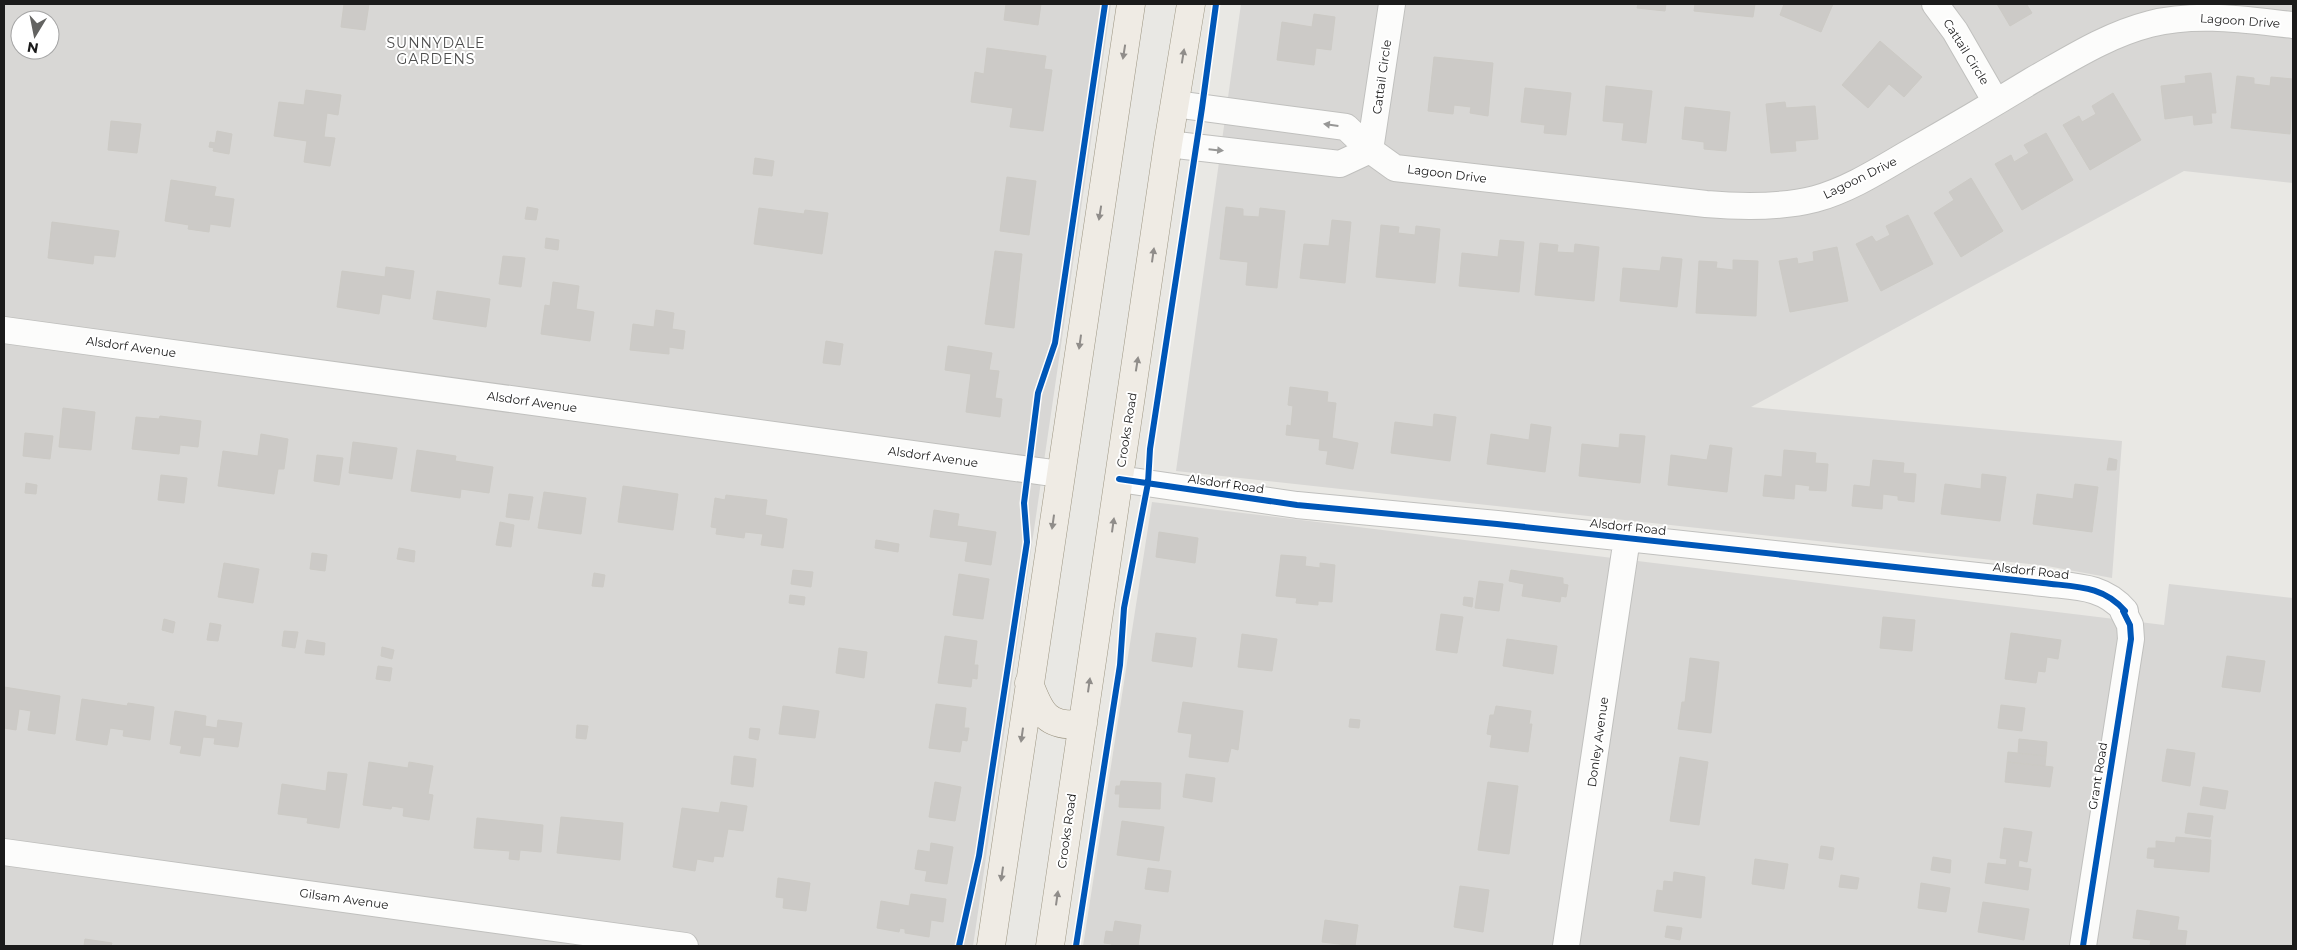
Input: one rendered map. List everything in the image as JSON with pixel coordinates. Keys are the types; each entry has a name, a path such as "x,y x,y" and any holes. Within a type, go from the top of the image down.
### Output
{"main road":[{"path":"991,946 1131,4"},
{"name":"Crooks Road","path":"1050,946 1190,6"},
{"path":"1030,683 1038,708 1049,720 1061,725 1083,724"}],"street":[{"name":"Cattail Circle","path":"1370,150 1392,4"},
{"name":"Cattail Circle","path":"1935,4 1955,31 1996,102"},
{"name":"Lagoon Drive","path":"1175,104 1346,128 1370,150 1395,168 1706,204 1755,207 1816,199 1842,189 1877,172 2117,34 2152,23 2186,18 2210,17 2293,25"},
{"path":"1168,144 1340,164 1370,150"},
{"name":"Alsdorf Avenue","path":"4,330 1060,474"},
{"name":"Alsdorf Road","path":"1119,479 1297,505 1627,538 2087,588 2104,593 2116,600 2125,612 2123,611"},
{"name":"Donley Avenue","path":"1566,946 1627,538"},
{"name":"Grant Road","path":"2083,946 2131,639 2130,625 2123,611"},
{"name":"Gilsam Avenue","path":"4,852 684,946"}],"shaded area":[{"name":"SUNNYDALE GARDENS","path":"4,4 1111,4 973,946 4,946"},
{"path":"1241,4 2293,4 2293,183 2184,171 1751,407 2122,441 2112,578 2047,566 1176,471"},
{"path":"1152,502 2164,625 2169,584 2293,598 2293,946 1083,946"}],"building":[{"path":"344,4 369,4 365,30 341,27"},
{"path":"1006,4 1041,4 1038,25 1004,20"},
{"path":"1638,4 1666,4 1665,11 1637,8"},
{"path":"1695,4 1755,4 1753,17 1694,11"},
{"path":"1784,4 1833,4 1821,32 1780,15"},
{"path":"1997,4 2029,4 2027,5 2032,13 2010,26"},
{"path":"1314,14 1335,17 1331,50 1316,48 1314,65 1277,60 1282,22 1312,27"},
{"path":"1880,41 1922,77 1904,97 1889,84 1868,108 1842,85"},
{"path":"987,48 1046,56 1044,69 1052,70 1043,131 1010,127 1013,108 971,102 975,72 984,74"},
{"path":"1434,57 1493,63 1488,116 1470,113 1471,107 1454,105 1453,114 1428,111"},
{"path":"2211,73 2216,113 2211,113 2212,123 2194,125 2193,115 2165,119 2161,86 2186,83 2185,76"},
{"path":"2237,76 2254,78 2254,84 2270,86 2271,77 2293,79 2290,134 2231,128"},
{"path":"1606,86 1652,91 1646,143 1622,140 1624,123 1603,121"},
{"path":"1525,88 1571,93 1566,135 1544,133 1545,125 1521,122"},
{"path":"306,90 341,95 338,115 327,113 324,137 335,138 330,166 304,162 307,141 274,136 279,102 304,105"},
{"path":"2113,93 2141,140 2090,170 2063,125 2079,116 2082,122 2096,114 2092,106"},
{"path":"1785,102 1786,108 1815,106 1818,139 1795,141 1796,151 1771,153 1766,104"},
{"path":"1685,107 1730,112 1726,151 1704,149 1704,142 1682,139"},
{"path":"111,121 141,124 137,153 108,150"},
{"path":"217,131 232,134 229,154 213,151 214,148 209,147 210,142 215,143"},
{"path":"2046,133 2073,180 2022,210 1995,164 2011,155 2014,162 2029,153 2024,145"},
{"path":"755,158 774,161 772,176 753,174"},
{"path":"1007,177 1036,181 1029,235 1000,231"},
{"path":"1971,178 2003,231 1961,257 1934,213 1954,200 1949,192"},
{"path":"171,180 216,187 214,196 234,199 230,227 210,224 209,232 188,229 189,225 165,221"},
{"path":"527,207 538,209 536,220 525,219"},
{"path":"1226,207 1243,209 1243,216 1259,217 1260,208 1285,211 1277,288 1246,285 1248,262 1220,259"},
{"path":"759,208 804,214 805,210 828,213 822,254 754,244"},
{"path":"1908,215 1933,264 1881,291 1856,244 1872,236 1876,242 1890,235 1886,226"},
{"path":"1332,220 1351,222 1345,283 1300,278 1304,244 1329,246"},
{"path":"52,222 119,231 115,257 94,255 93,264 48,258"},
{"path":"1381,225 1399,227 1398,233 1415,235 1416,226 1440,229 1435,283 1376,277"},
{"path":"546,238 559,240 558,250 545,248"},
{"path":"1500,240 1524,242 1519,292 1459,286 1462,253 1498,257"},
{"path":"1540,243 1558,245 1557,252 1574,253 1575,244 1599,247 1594,301 1535,295"},
{"path":"1837,247 1848,301 1790,312 1779,261 1797,258 1798,264 1814,261 1813,252"},
{"path":"995,251 1022,254 1014,328 985,324"},
{"path":"503,256 525,258 521,287 499,284"},
{"path":"1662,257 1682,259 1677,307 1620,301 1623,268 1660,271"},
{"path":"1733,260 1758,261 1756,316 1696,313 1699,261 1717,262 1716,268 1733,270"},
{"path":"386,267 414,271 410,299 382,294 379,314 337,307 342,271 385,277"},
{"path":"553,282 579,286 576,309 594,312 590,341 541,334 545,305 550,306"},
{"path":"437,291 490,299 486,327 433,319"},
{"path":"656,310 674,313 672,329 685,331 683,349 669,347 669,354 630,350 633,324 654,327"},
{"path":"826,341 843,344 840,365 823,363"},
{"path":"948,346 992,353 989,370 999,371 995,398 1002,399 1000,417 966,412 971,374 945,370"},
{"path":"1290,387 1328,392 1327,402 1336,403 1332,438 1358,443 1353,469 1326,464 1328,451 1319,450 1320,439 1286,435 1287,425 1291,426 1293,406 1288,405"},
{"path":"63,408 95,412 91,450 59,447"},
{"path":"1434,414 1456,417 1450,461 1391,453 1395,422 1433,427"},
{"path":"160,416 201,421 198,447 180,445 179,454 132,449 136,417 159,419"},
{"path":"1531,424 1551,427 1545,472 1487,464 1491,434 1529,440"},
{"path":"25,433 53,436 50,459 23,456"},
{"path":"261,434 288,439 284,469 278,469 274,494 218,486 223,451 258,456"},
{"path":"1620,434 1645,436 1640,483 1579,476 1582,444 1619,448"},
{"path":"353,442 397,448 392,479 349,473"},
{"path":"1710,445 1732,448 1727,492 1668,485 1671,455 1707,460"},
{"path":"417,450 456,456 455,461 493,467 489,493 461,489 460,498 411,491"},
{"path":"1784,450 1816,453 1815,463 1828,464 1826,491 1809,490 1810,486 1795,484 1794,499 1763,496 1765,475 1782,477"},
{"path":"317,455 343,458 339,485 314,481"},
{"path":"2109,458 2117,460 2116,470 2107,470"},
{"path":"1873,460 1904,463 1903,473 1916,474 1914,502 1898,500 1898,496 1883,494 1882,509 1852,506 1854,485 1870,487"},
{"path":"1982,474 2006,477 2000,521 1941,514 1945,484 1981,489"},
{"path":"161,475 187,478 184,503 158,500"},
{"path":"26,483 37,485 36,494 25,493"},
{"path":"2075,484 2098,487 2092,532 2033,524 2037,494 2073,499"},
{"path":"623,486 678,494 673,530 618,522"},
{"path":"544,492 586,498 581,534 538,528"},
{"path":"509,494 533,497 529,520 506,517"},
{"path":"726,495 767,500 765,515 787,519 783,548 761,545 763,534 745,532 744,538 716,534 717,528 711,527 715,498 725,500"},
{"path":"934,510 959,514 957,526 996,532 991,565 965,561 968,542 930,537"},
{"path":"500,522 514,525 511,547 496,545"},
{"path":"1159,532 1198,538 1195,563 1156,557"},
{"path":"876,540 899,544 898,552 875,548"},
{"path":"399,548 415,551 414,562 397,559"},
{"path":"312,553 327,555 325,571 310,569"},
{"path":"1281,555 1306,557 1305,566 1320,568 1320,563 1335,565 1332,602 1318,601 1318,605 1296,603 1297,598 1276,596"},
{"path":"224,563 259,569 253,603 218,597"},
{"path":"793,570 813,572 811,587 791,584"},
{"path":"1511,570 1563,578 1563,584 1568,585 1566,597 1561,596 1560,602 1522,596 1524,584 1509,581"},
{"path":"594,573 605,575 603,587 592,586"},
{"path":"959,574 989,579 983,619 953,615"},
{"path":"1479,581 1503,584 1499,611 1475,608"},
{"path":"790,595 805,597 804,605 789,603"},
{"path":"1464,597 1473,598 1472,607 1463,605"},
{"path":"1441,614 1463,617 1457,653 1436,650"},
{"path":"1883,617 1915,620 1912,651 1880,648"},
{"path":"164,619 175,622 173,633 162,630"},
{"path":"210,623 221,625 218,641 207,640"},
{"path":"284,631 298,632 295,648 282,646"},
{"path":"1156,633 1196,638 1192,667 1152,661"},
{"path":"2011,633 2061,640 2058,659 2047,657 2045,672 2038,671 2036,683 2005,679"},
{"path":"1242,634 1277,639 1272,671 1238,667"},
{"path":"945,636 977,641 974,665 978,665 977,679 972,678 971,687 938,683"},
{"path":"1507,639 1557,646 1553,674 1503,666"},
{"path":"307,640 325,643 324,655 305,653"},
{"path":"382,647 394,650 392,659 381,656"},
{"path":"839,648 867,652 864,678 836,673"},
{"path":"2227,656 2265,661 2260,692 2222,687"},
{"path":"1690,658 1719,662 1711,733 1678,729 1682,702 1685,702"},
{"path":"378,666 392,668 390,681 376,679"},
{"path":"4,687 60,696 55,734 28,730 31,711 19,709 16,730 4,728"},
{"path":"82,699 127,706 128,703 154,707 150,740 123,736 124,730 110,728 107,745 76,740"},
{"path":"1183,702 1243,711 1238,750 1231,748 1228,762 1189,757 1192,734 1178,732"},
{"path":"936,704 966,708 964,728 969,728 967,741 962,740 960,752 929,748"},
{"path":"2001,705 2025,708 2022,731 1998,728"},
{"path":"783,706 819,711 815,738 779,734"},
{"path":"1496,706 1531,711 1529,724 1532,724 1528,752 1490,747 1492,735 1487,734 1490,715 1494,715"},
{"path":"175,711 206,716 205,726 217,728 218,720 242,723 238,747 214,744 215,738 203,737 200,756 180,753 182,746 170,744"},
{"path":"1350,719 1360,720 1359,728 1349,727"},
{"path":"577,725 588,726 586,739 576,738"},
{"path":"750,728 760,729 758,740 749,738"},
{"path":"2019,739 2047,742 2046,756 2018,753"},
{"path":"2167,749 2195,753 2190,786 2162,781"},
{"path":"2008,752 2046,756 2045,766 2007,762"},
{"path":"734,756 756,759 753,787 731,784"},
{"path":"1680,757 1708,762 1699,825 1670,821"},
{"path":"369,762 408,768 409,762 433,766 428,794 433,795 429,820 403,816 404,808 392,806 391,809 363,805"},
{"path":"2007,762 2053,767 2050,787 2005,782"},
{"path":"328,772 347,774 339,828 307,823 308,818 278,814 282,784 326,791"},
{"path":"1186,774 1215,778 1212,802 1183,797"},
{"path":"1121,781 1161,783 1160,809 1119,807 1120,794 1115,794 1116,786 1120,786"},
{"path":"935,782 961,787 955,821 929,817"},
{"path":"1488,782 1518,786 1509,854 1478,850"},
{"path":"2203,787 2228,791 2225,809 2200,805"},
{"path":"721,802 747,806 743,831 728,829 723,857 714,856 713,862 697,859 695,871 673,867 682,808 719,813"},
{"path":"2188,813 2213,816 2210,837 2185,833"},
{"path":"561,817 623,823 620,860 557,853"},
{"path":"477,818 543,825 541,852 520,850 519,860 509,859 510,851 474,848"},
{"path":"1122,821 1164,827 1159,861 1117,855"},
{"path":"2004,828 2032,832 2027,862 2019,860 2018,867 2031,869 2028,890 1985,883 1988,863 2006,865 2007,859 2000,858"},
{"path":"2176,837 2211,840 2209,872 2154,867 2155,859 2147,858 2148,848 2156,848 2156,841 2175,843"},
{"path":"931,843 953,847 947,884 925,881 927,871 915,869 918,850 930,852"},
{"path":"1821,846 1834,848 1832,860 1819,858"},
{"path":"1933,857 1951,860 1950,873 1931,870"},
{"path":"1755,859 1788,864 1784,889 1752,884"},
{"path":"1148,868 1171,871 1168,892 1145,889"},
{"path":"1674,872 1705,877 1701,918 1654,911 1657,890 1663,891 1664,881 1673,882"},
{"path":"1841,875 1859,878 1857,889 1839,887"},
{"path":"778,878 810,883 806,911 783,908 784,898 776,897"},
{"path":"1921,883 1950,888 1946,912 1918,908"},
{"path":"1460,886 1489,890 1483,932 1454,927"},
{"path":"911,894 946,899 943,922 931,920 929,937 905,933 905,929 900,928 899,932 877,928 881,901 909,906"},
{"path":"1983,902 2029,909 2024,940 1978,932"},
{"path":"2137,910 2179,917 2177,930 2187,931 2185,946 2150,946 2151,940 2133,938"},
{"path":"1325,920 1358,925 1355,946 1322,942"},
{"path":"1115,921 1141,925 1138,946 1111,946 1112,944 1104,943 1106,931 1113,932"},
{"path":"1667,926 1682,928 1680,940 1665,937"},
{"path":"85,939 112,943 111,946 84,946"}],"cycle path":[{"path":"959,946 979,856 1027,542 1024,503 1038,393 1055,343 1105,4"},
{"path":"1076,946 1120,665 1124,608 1148,483 1150,449 1216,4"},
{"path":"1119,479 1297,505 1497,524 2066,585 2088,589 2107,596 2125,611 2123,611 2130,625 2131,639 2083,946"}],"district":[{"name":"SUNNYDALE GARDENS","path":"436,52"}]}
